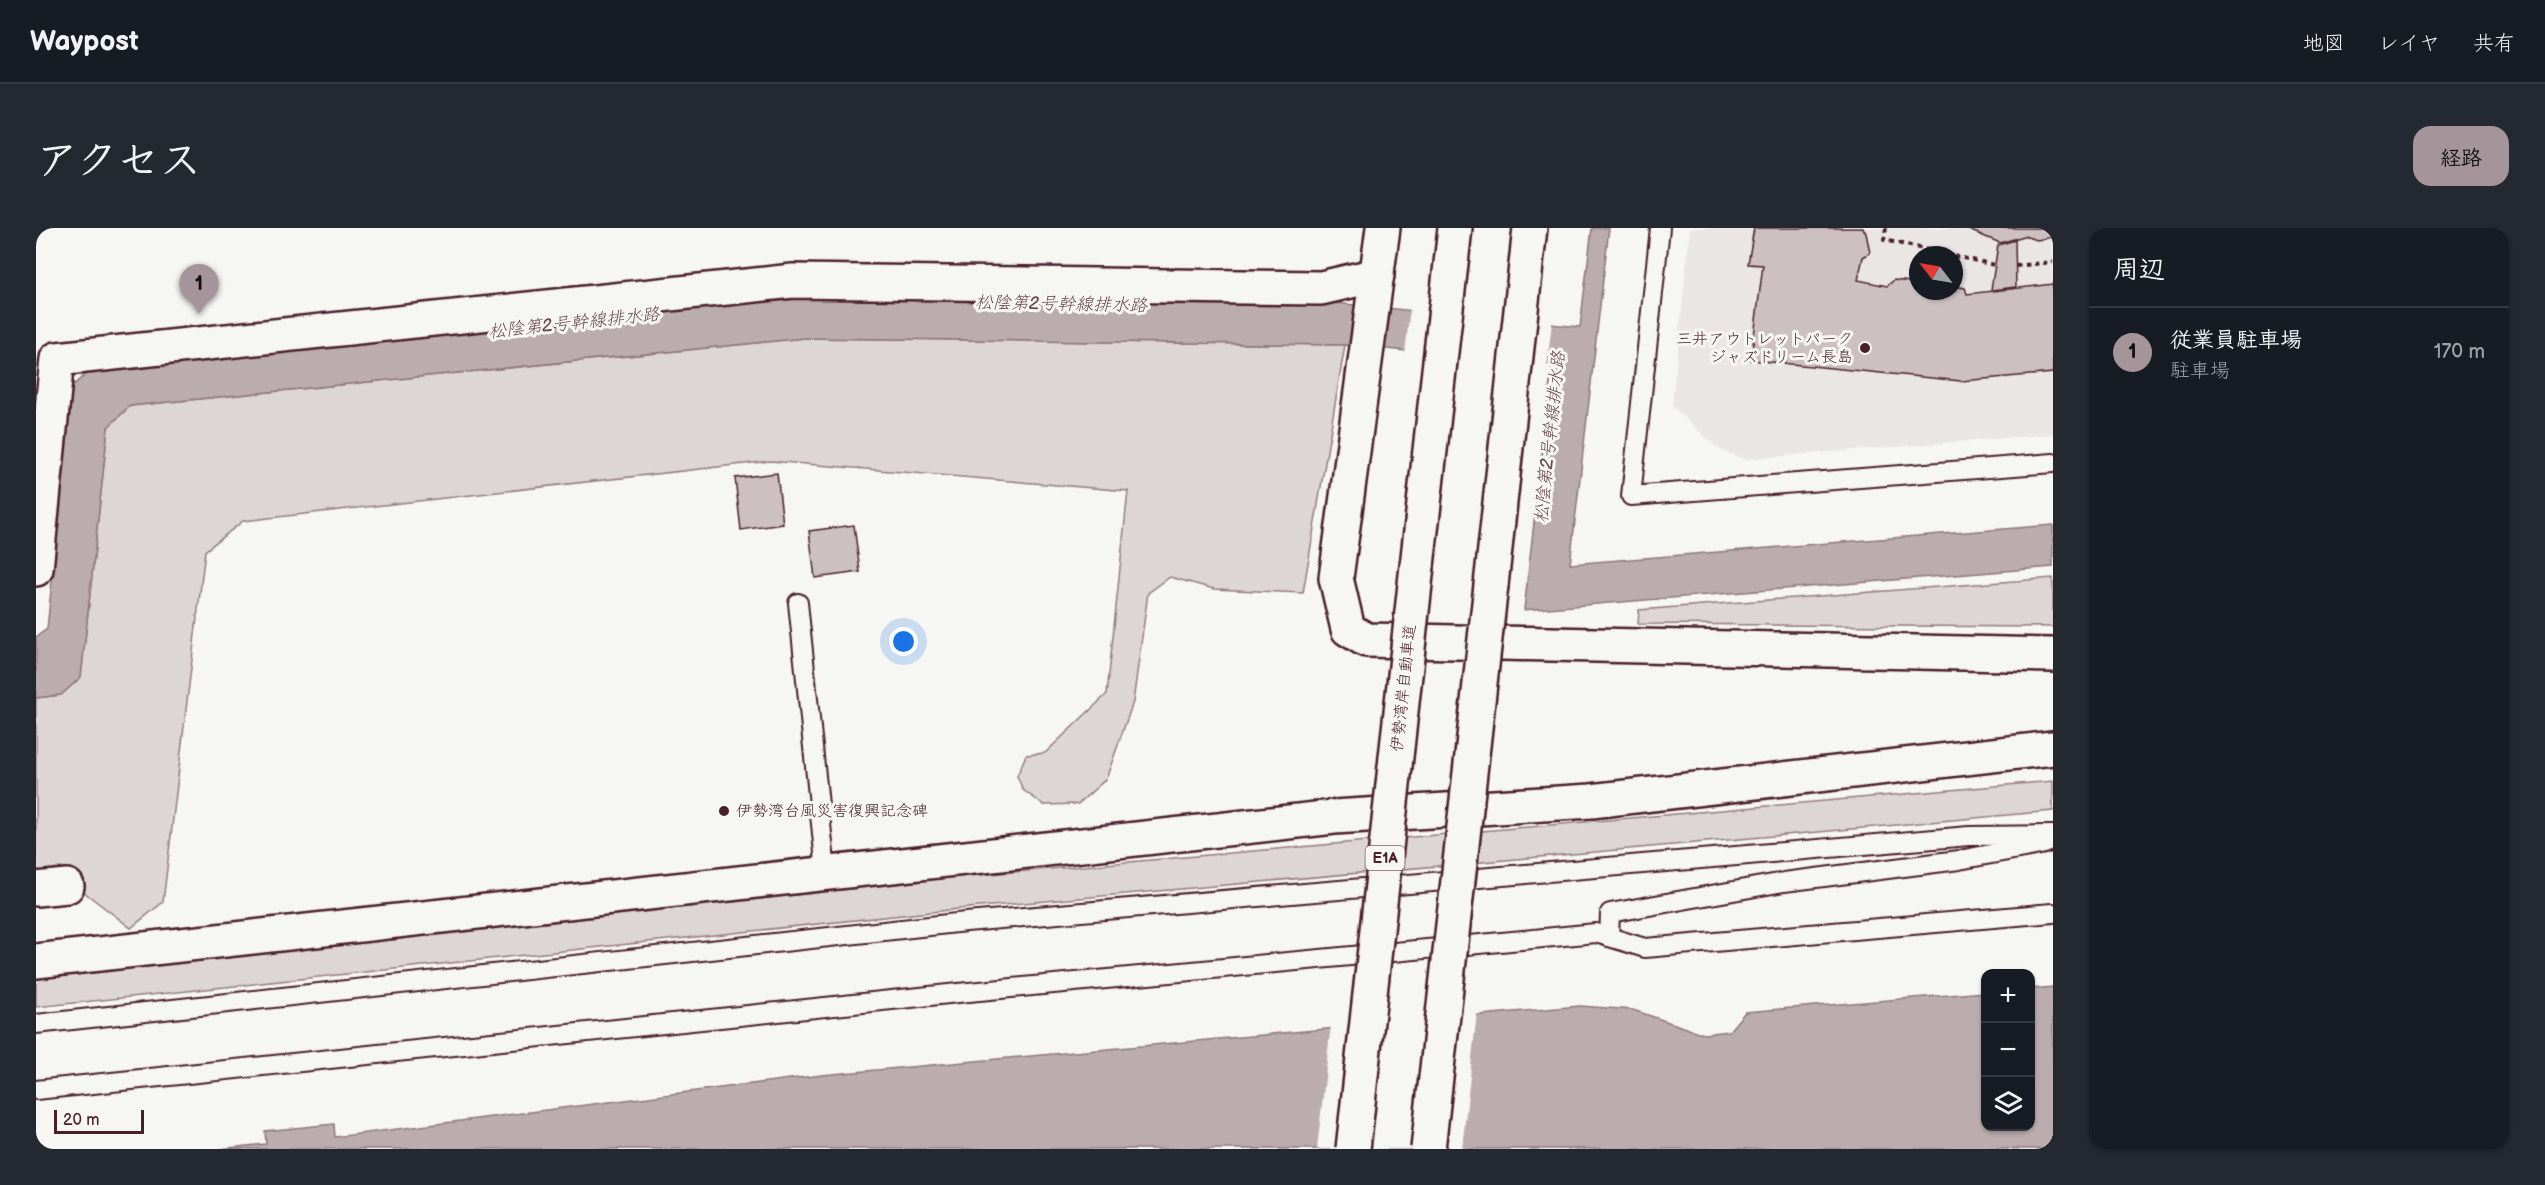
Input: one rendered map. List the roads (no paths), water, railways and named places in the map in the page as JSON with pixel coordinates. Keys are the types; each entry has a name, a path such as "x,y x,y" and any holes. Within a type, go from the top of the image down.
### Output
{"main road":[{"path":"1383,228 1336,578 1348,629 1366,640 2053,655"},
{"name":"伊勢湾岸自動車道","path":"1353,1149 1455,228"},
{"path":"1428,1149 1530,228"},
{"path":"36,569 57,359 793,281 1321,288 1376,285"},
{"path":"36,961 826,872 1334,818 1591,801 2053,748"}],"lane":[{"path":"1660,228 1631,496 2053,463"},
{"path":"798,603 826,872"},
{"path":"36,1024 966,922 1969,836 2053,835"},
{"path":"1609,937 1610,913 1784,882 1959,860 2053,842"},
{"path":"36,1090 958,993 1596,933 1644,948 2053,913"}],"water":[{"name":"松陰第2号幹線排水路","path":"1592,228 1609,228 1570,564 2053,525 2053,567 1524,610 1552,365 1345,345 805,338 130,406 108,427 81,677 61,695 36,698 36,637 47,629 72,386 94,368 797,295 1313,301 1580,327"},
{"path":"2053,987 2053,1149 219,1149 266,1144 265,1131 334,1124 335,1137 822,1075 1580,1006 1633,1010 1704,1034 1729,1031 1745,1012 1981,992 1981,1131 2035,1131 2035,989"}],"place":[{"name":"従業員駐車場","path":"199,314"},
{"name":"三井アウトレットパーク ジャズドリーム長島","path":"1865,348"},
{"name":"伊勢湾台風災害復興記念碑","path":"724,811"}]}
